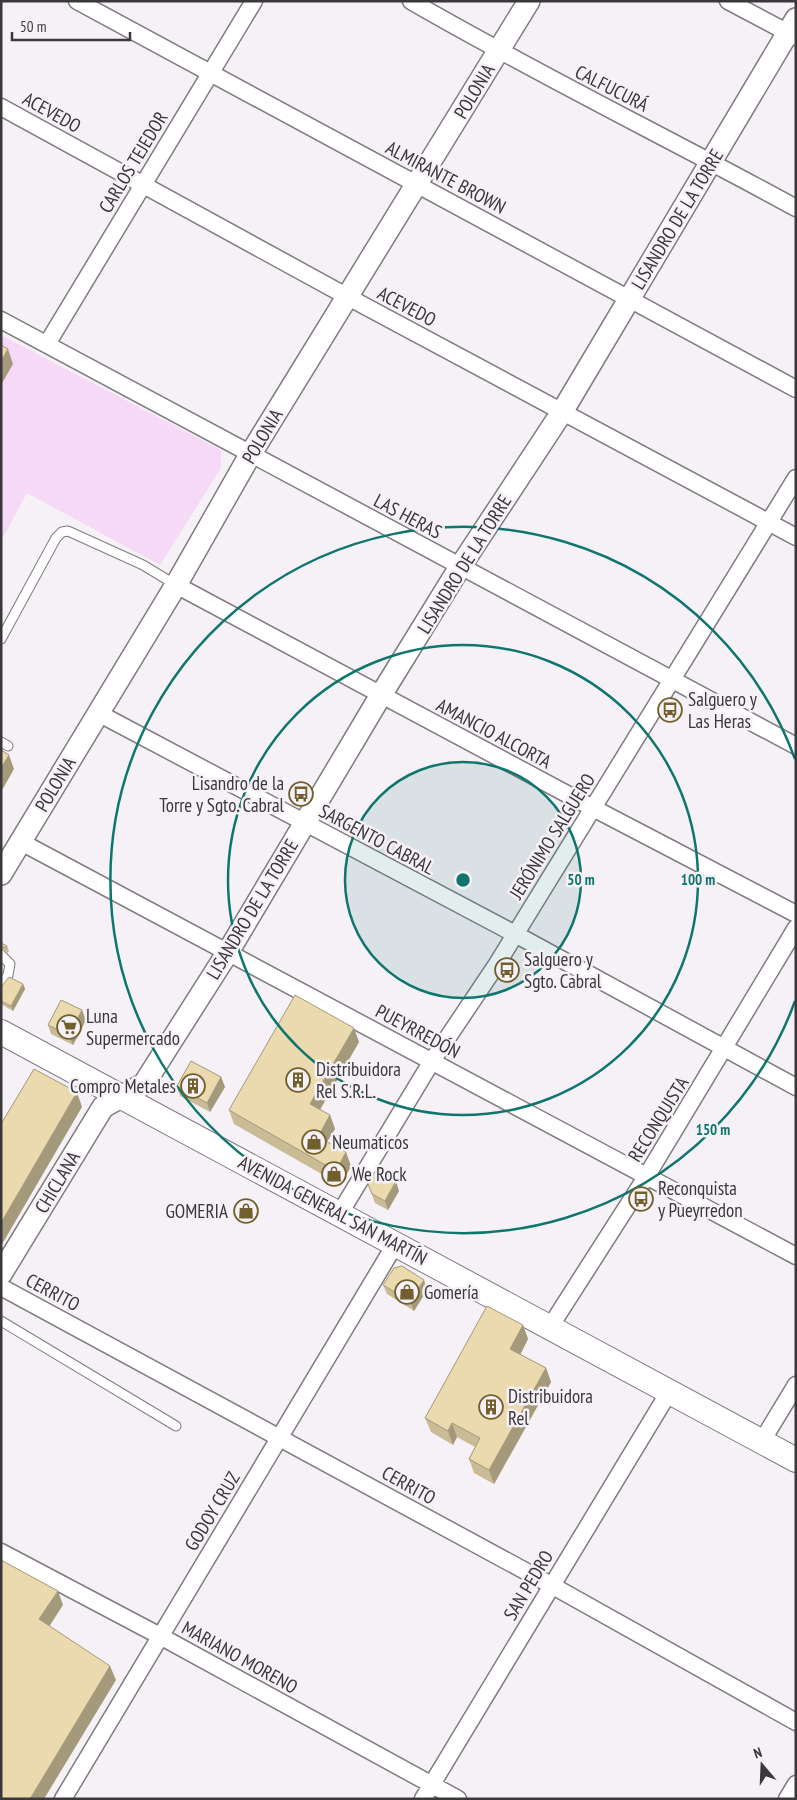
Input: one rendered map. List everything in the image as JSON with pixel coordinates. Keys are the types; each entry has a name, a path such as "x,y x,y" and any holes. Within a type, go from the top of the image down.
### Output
{"main road":[{"name":"AVENIDA GENERAL SAN MARTÍN","path":"1,1032 796,1460"}],"street":[{"name":"ALMIRANTE BROWN","path":"77,1 796,389"},
{"name":"CARLOS TEJEDOR","path":"47,344 254,1"},
{"name":"CALFUCURÁ","path":"411,1 498,51 796,208"},
{"name":"POLONIA","path":"1,874 176,585 250,455 528,1"},
{"path":"728,1 793,30"},
{"name":"LISANDRO DE LA TORRE","path":"120,1097 144,1084 228,952 381,695 460,567 562,412 711,162 793,30"},
{"name":"ACEVEDO","path":"1,107 142,186 796,536"},
{"name":"LAS HERAS","path":"1,320 796,746"},
{"name":"JERÓNIMO SALGUERO","path":"340,1214 432,1061 515,934 796,478"},
{"name":"AMANCIO ALCORTA","path":"176,585 593,808 796,914"},
{"name":"SARGENTO CABRAL","path":"98,713 515,934 796,1087"},
{"name":"PUEYRREDÓN","path":"21,842 796,1256"},
{"name":"RECONQUISTA","path":"550,1327 646,1177 796,928"},
{"name":"CHICLANA","path":"1,1274 103,1106 120,1097"},
{"name":"GODOY CRUZ","path":"63,1799 396,1244"},
{"name":"CERRITO","path":"1,1287 551,1585 796,1722"},
{"path":"762,1441 796,1385"},
{"name":"SAN PEDRO","path":"423,1799 669,1392"},
{"name":"MARIANO MORENO","path":"1,1552 160,1636 458,1799"},
{"path":"787,1799 796,1784"}],"lane":[{"path":"1,639 56,538 62,532 68,531 143,564 176,585"},
{"path":"1,955 10,964 8,975 1,986"},
{"path":"1,1321 176,1426"}],"shaded area":[{"path":"1,335 221,450 221,468 160,565 27,493 1,541"}],"building":[{"path":"1,345 8,349 1,361"},
{"path":"1,750 9,755 1,768"},
{"path":"9,977 23,984 11,1006 1,1001 1,987"},
{"name":"Distribuidora Rel S.R.L.","path":"295,995 354,1028 310,1104 330,1115 318,1137 346,1152 336,1171 229,1110"},
{"path":"61,1000 82,1010 69,1035 48,1025"},
{"path":"191,1061 221,1077 207,1103 177,1086"},
{"path":"34,1069 77,1092 1,1223 1,1124"},
{"path":"376,1170 396,1181 385,1201 372,1194 368,1184"},
{"path":"402,1266 424,1280 410,1301 383,1285 394,1268"},
{"name":"Distribuidora Rel","path":"487,1306 523,1325 510,1349 546,1368 489,1470 469,1459 480,1438 452,1423 448,1431 425,1418"},
{"path":"1,1560 58,1591 39,1619 110,1666 30,1799 1,1799"}],"place":[{"name":"Salguero y Las Heras","path":"670,710"},
{"name":"Lisandro de la Torre y Sgto. Cabral","path":"301,794"},
{"name":"Salguero y Sgto. Cabral","path":"507,970"},
{"name":"Luna Supermercado","path":"69,1027"},
{"name":"Distribuidora Rel S.R.L.","path":"298,1080"},
{"name":"Compro Metales","path":"193,1086"},
{"name":"Neumaticos","path":"314,1142"},
{"name":"We Rock","path":"334,1174"},
{"name":"Reconquista y Pueyrredon","path":"641,1199"},
{"name":"GOMERIA","path":"246,1211"},
{"name":"Gomería","path":"407,1292"},
{"name":"Distribuidora Rel","path":"491,1407"}]}
